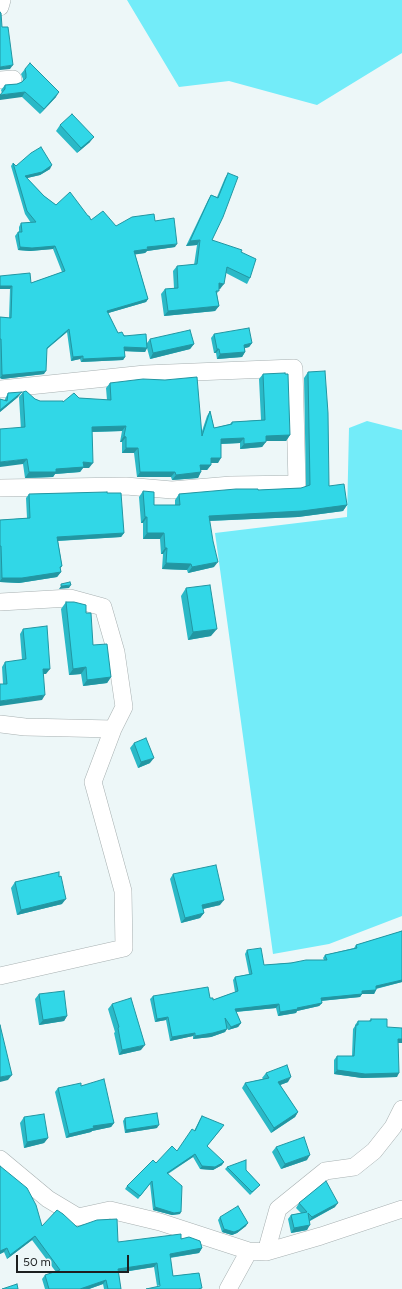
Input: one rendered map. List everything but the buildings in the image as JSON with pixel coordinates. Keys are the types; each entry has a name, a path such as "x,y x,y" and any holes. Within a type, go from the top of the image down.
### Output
{"street":[{"path":"0,7 2,0"},
{"path":"0,389 145,374 294,368 297,484 231,485 172,490 126,486 0,488"},
{"path":"0,602 70,598 103,607 116,652 124,707 112,729 93,782 123,891 124,948 0,976"},
{"path":"0,724 25,727 112,729"},
{"path":"266,1252 278,1209 325,1171 354,1167 374,1151 393,1127 402,1108"},
{"path":"0,1159 48,1199 78,1217 110,1210 160,1222 249,1251 266,1252 321,1236 402,1209"},
{"path":"228,1289 249,1251"}],"shaded area":[{"path":"127,0 402,0 402,53 317,105 229,81 179,87"},
{"path":"367,421 402,430 402,916 329,944 273,954 215,533 347,517 349,428"}]}
